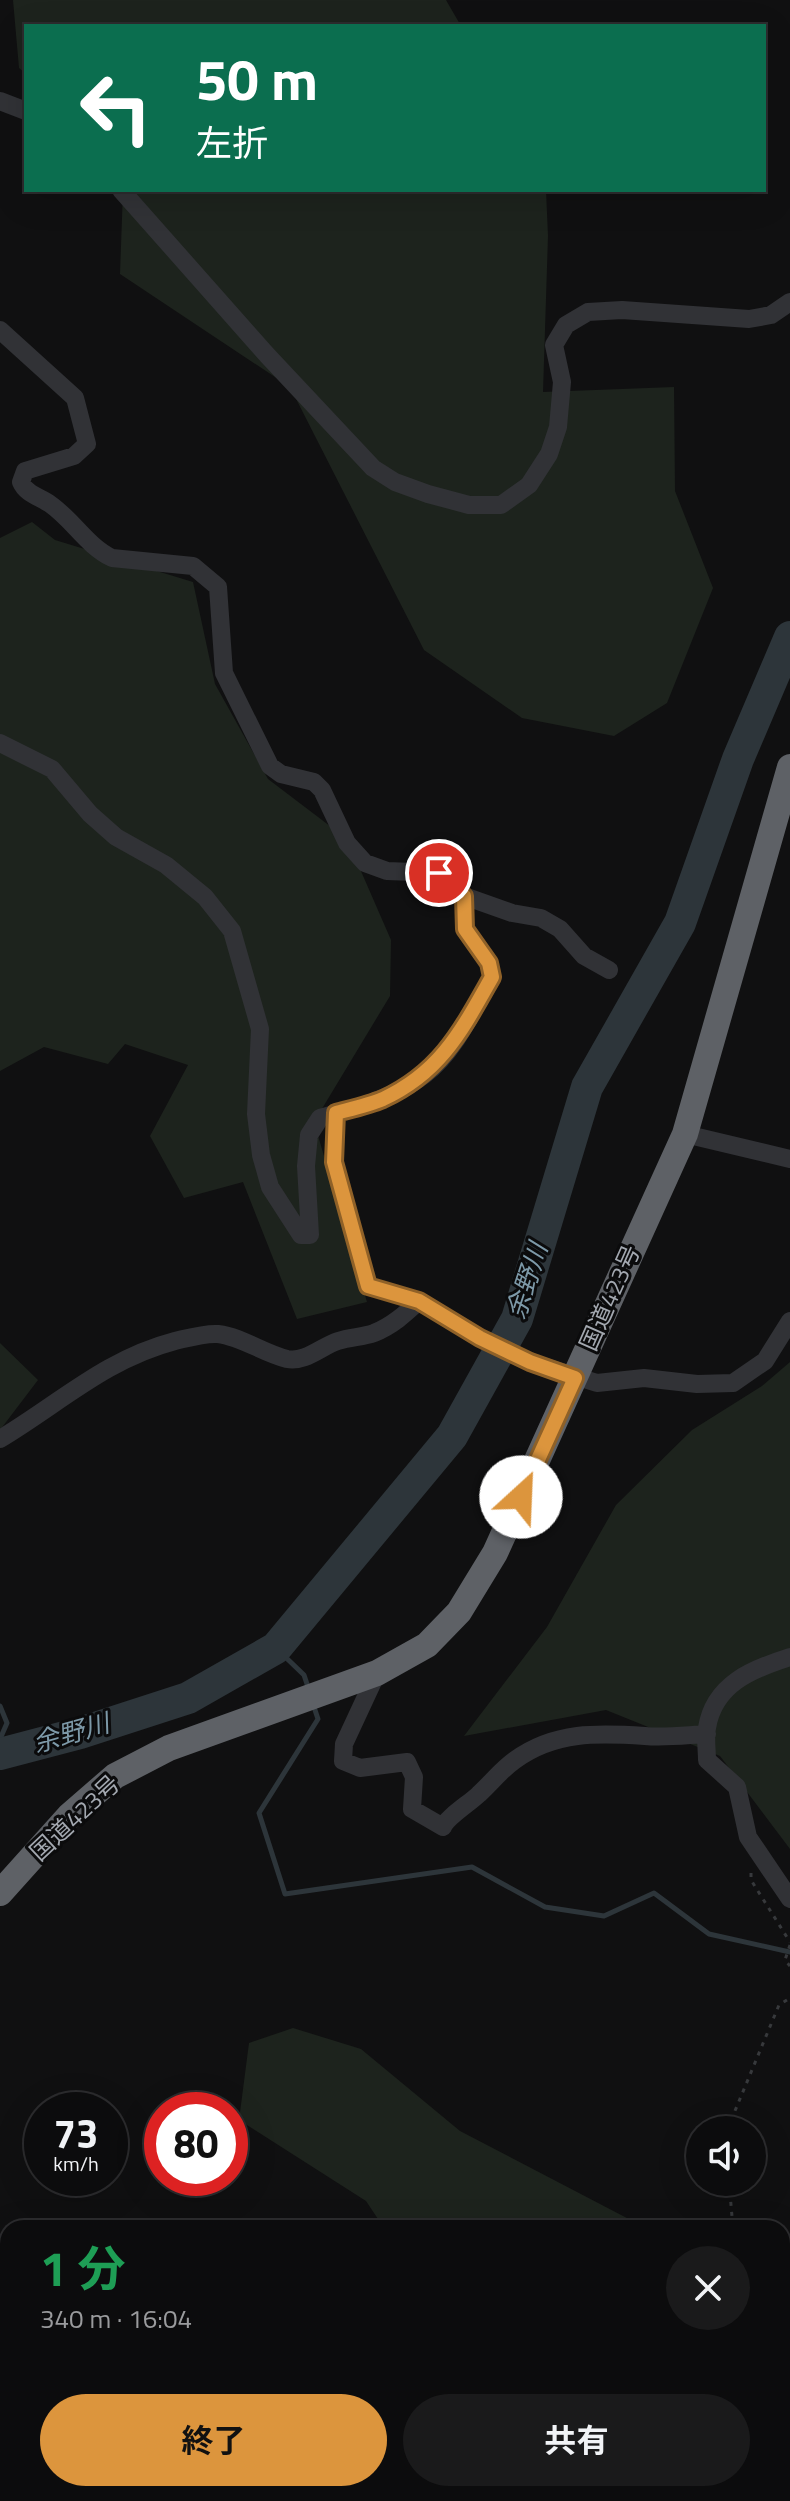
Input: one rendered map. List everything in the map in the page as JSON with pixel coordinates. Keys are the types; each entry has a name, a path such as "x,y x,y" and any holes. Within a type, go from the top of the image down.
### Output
{"highway":[{"name":"国道423号","path":"0,1893 70,1815 115,1776 169,1748 377,1673 427,1645 459,1612 495,1553 685,1134 790,767"}],"street":[{"path":"0,101 24,110"},
{"path":"123,192 267,355 373,468 395,482 469,505 501,505 529,485 549,454 558,427 562,382 554,345 566,325 588,312 622,310 749,319 771,315 790,302"},
{"path":"0,330 75,398 87,444 74,456 25,471 21,482 24,489 51,505 100,552 112,558 193,566 218,587 224,673 248,727 270,766 281,774 314,782 322,790 347,843 365,863 387,871 439,873 464,896 512,913 541,918 560,929 584,956 609,970"},
{"path":"0,743 52,769 90,814 116,837 166,865 205,897 232,931 260,1029 256,1114 261,1155 270,1187 301,1235 310,1235 306,1166 309,1135 320,1118 382,1099 425,1075 442,1057 492,977 489,963 465,929 464,896"},
{"path":"336,1113 334,1162 368,1286 419,1301 480,1338 530,1362 597,1383 644,1378 697,1384 733,1383 765,1361 790,1321"},
{"path":"685,1134 790,1159"},
{"path":"0,1439 32,1420 82,1382 133,1354 215,1334 238,1339 290,1360 309,1356 337,1341 373,1334 399,1320 419,1301"},
{"path":"790,1657 738,1676 718,1698 707,1734 707,1760 737,1787 748,1837 790,1899"},
{"path":"377,1673 344,1744 343,1761 360,1768 407,1762 414,1777 412,1809 443,1827 445,1821 464,1809 513,1761 539,1745 570,1735 707,1734"}],"path":[{"path":"790,1945 785,1960 790,1966"},
{"path":"733,2116 779,2005 790,1998"},
{"path":"730,2196 732,2220"}],"shaded area":[{"path":"13,0 446,0 460,24 24,24 24,72 19,68"},
{"path":"123,192 546,192 548,236 543,392 674,387 675,491 713,588 667,703 614,736 522,718 424,650 290,387 120,274"},
{"path":"32,522 55,540 193,582 215,684 268,779 347,839 391,940 390,996 314,1122 367,1302 297,1319 243,1182 184,1198 150,1136 188,1065 125,1044 108,1064 44,1047 0,1071 0,538"},
{"path":"0,1343 38,1380 0,1430"},
{"path":"790,1362 790,1849 720,1756 606,1710 464,1736 547,1627 616,1505 692,1430 762,1386"},
{"path":"293,2028 361,2049 460,2131 631,2220 379,2220 366,2201 248,2126 248,2092 243,2092 249,2043"}],"waterway":[{"name":"余野川","path":"0,1754 80,1733 188,1698 276,1648 452,1436 517,1319 587,1087 680,923 738,759 790,637"},
{"path":"276,1648 304,1675 309,1690"},
{"path":"313,1704 318,1719 259,1813 285,1894 472,1867 545,1907 604,1916 654,1893 709,1934 790,1952"},
{"path":"0,1706 7,1723 0,1739"}],"route":[{"path":"439,873 464,896 465,929 489,963 492,977 442,1057 425,1075 382,1099 336,1113 334,1162 368,1286 419,1301 480,1338 530,1362 575,1378 521,1497"}]}
